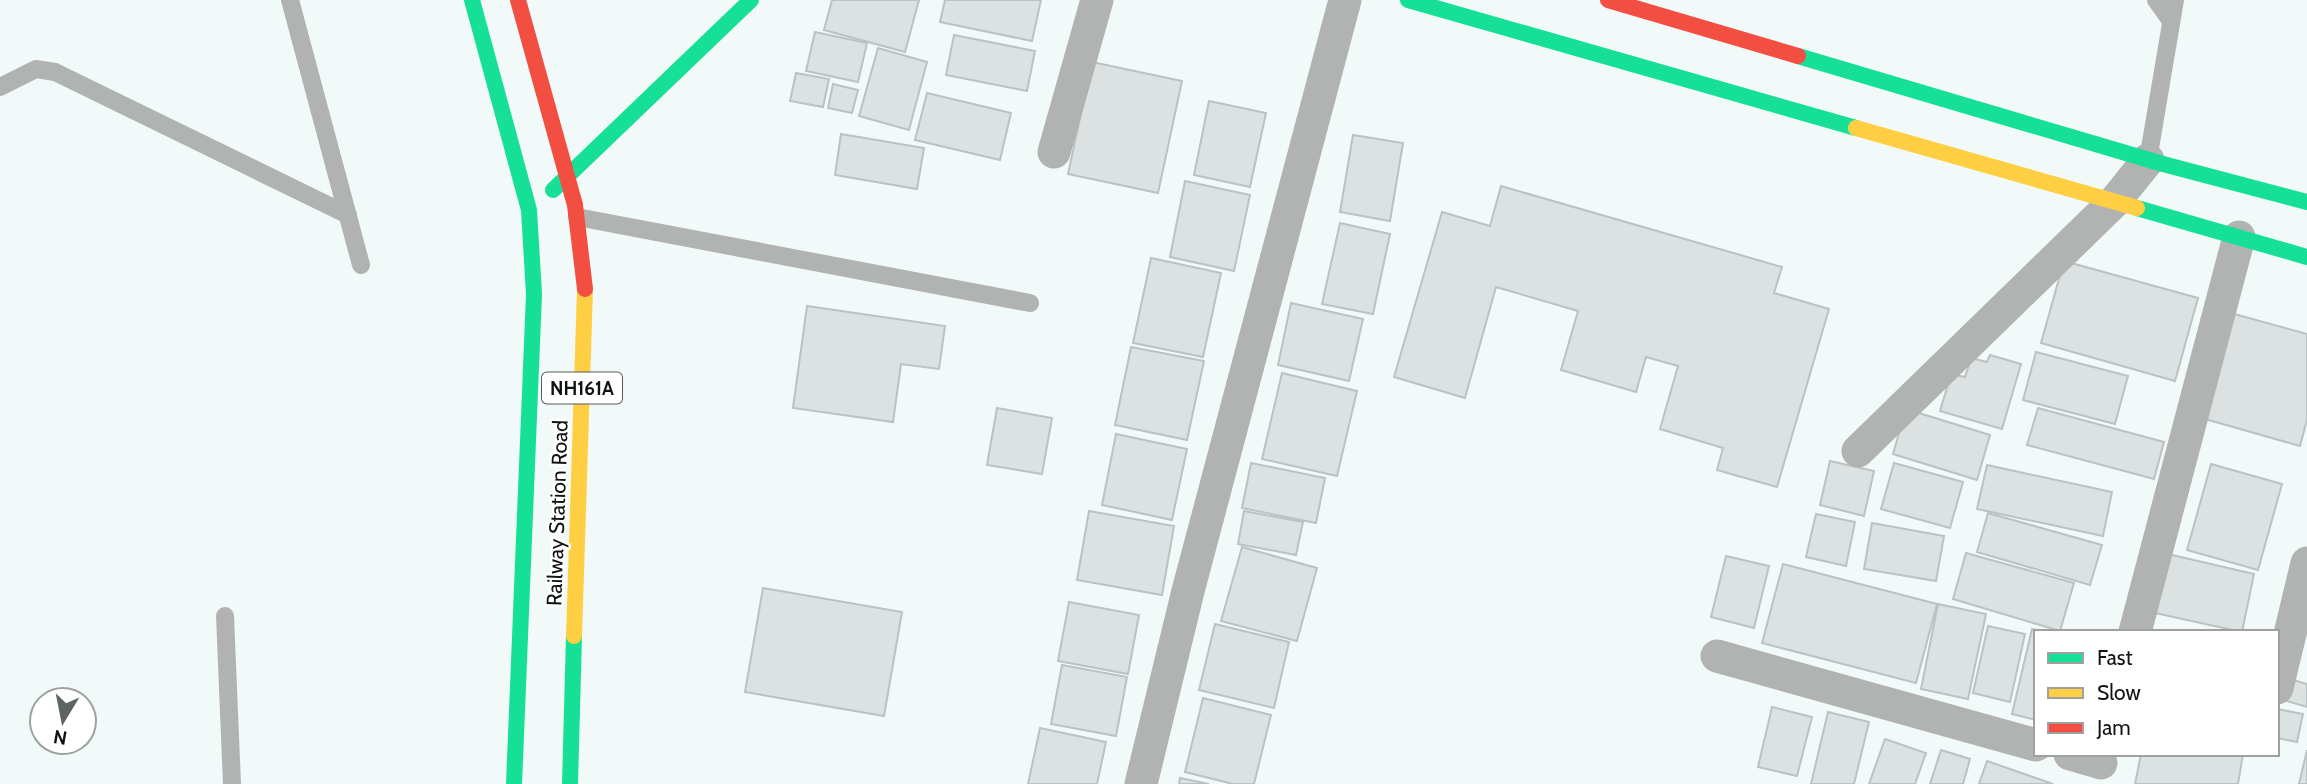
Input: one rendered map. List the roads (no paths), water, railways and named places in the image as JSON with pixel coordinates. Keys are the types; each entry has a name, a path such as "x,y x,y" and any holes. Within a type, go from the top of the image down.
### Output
{"main road":[{"name":"Railway Station Road","path":"472,0 529,210 534,294 514,784"},
{"name":"Railway Station Road","path":"518,0 568,177 586,280 570,784"},
{"path":"529,210 568,177 751,0"},
{"path":"1408,0 2307,257"},
{"path":"1608,0 2148,160 2307,202"}],"street":[{"path":"1054,152 1097,0"},
{"path":"1140,784 1188,591 1345,0"},
{"path":"1858,451 2115,201 2148,160"},
{"path":"2136,630 2239,237"},
{"path":"2279,680 2307,562"},
{"path":"1717,656 2034,744"}],"lane":[{"path":"290,0 361,265"},
{"path":"2156,0 2171,21"},
{"path":"2148,160 2175,0"},
{"path":"0,87 36,69 55,72 348,215"},
{"path":"577,217 1030,303"},
{"path":"225,616 232,784"}]}
